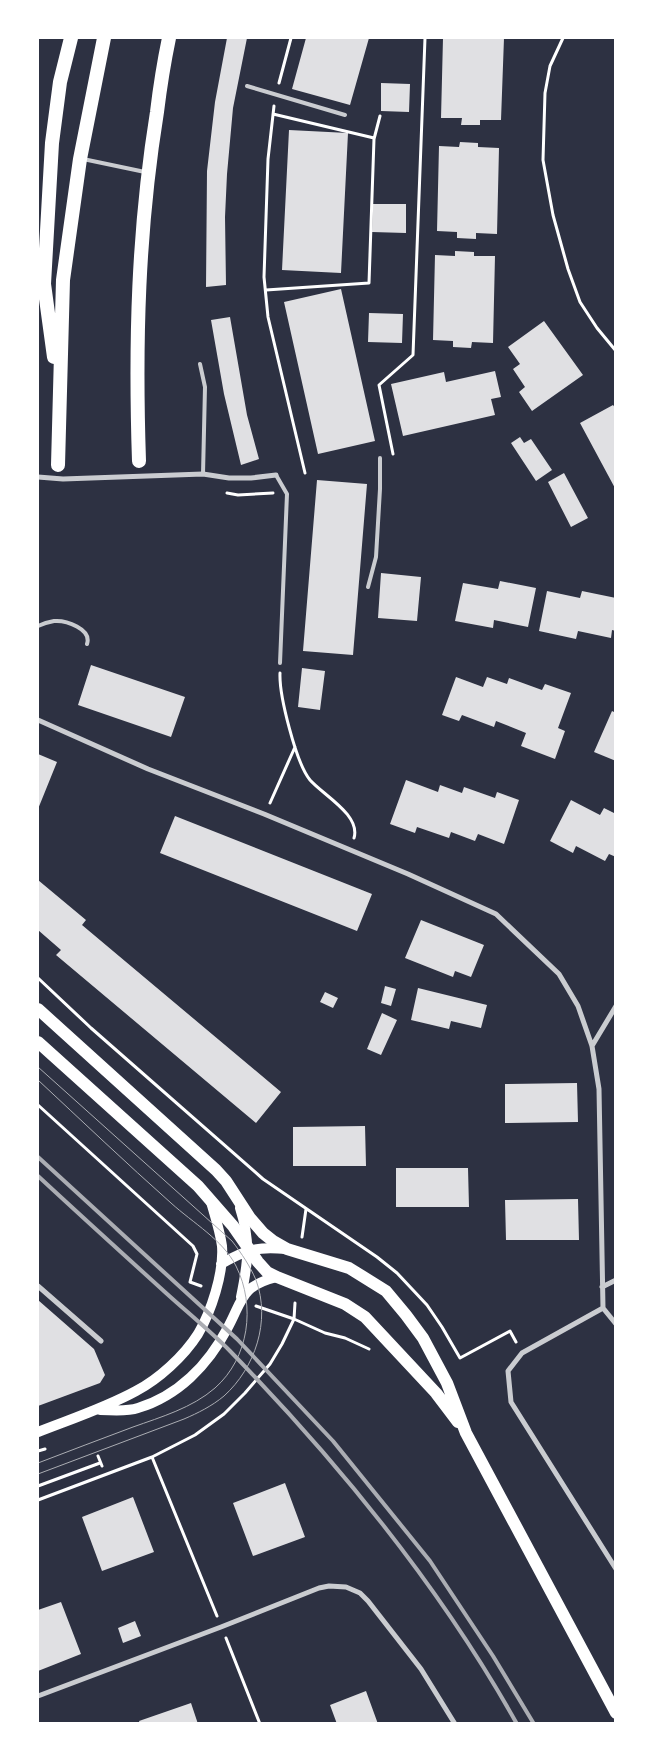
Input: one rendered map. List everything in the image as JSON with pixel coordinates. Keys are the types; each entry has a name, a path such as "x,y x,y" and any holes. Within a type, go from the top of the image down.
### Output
{"highway":[{"path":"59,395 44,284 52,143 60,82 71,38"},
{"path":"58,465 63,280 80,159 104,38"},
{"path":"139,461 137,321 141,247 147,172 169,38"}],"main road":[{"path":"38,1009 216,1170 226,1181 262,1233 287,1249"},
{"path":"38,1042 187,1175 233,1226 267,1272 345,1304 365,1317 436,1393 466,1432"},
{"path":"235,1194 249,1250 240,1301"},
{"path":"38,1432 96,1410 147,1385 174,1362 192,1341 205,1319 218,1281 221,1264 222,1247 210,1199"},
{"path":"221,1264 249,1250 261,1248 287,1249 349,1268 386,1291 398,1304 423,1338 447,1383 466,1432 616,1713"},
{"path":"96,1410 137,1408 162,1398 179,1388 209,1358 228,1328 240,1301 249,1289 257,1283 277,1277"}],"street":[{"path":"38,477 203,474 229,478 251,478 276,475"},
{"path":"38,720 148,769 408,874 496,914 559,974 578,1006 592,1046 599,1089 603,1308 616,1324"},
{"path":"592,1046 616,1006"},
{"path":"602,1287 616,1280"},
{"path":"38,1286 101,1341"},
{"path":"603,1308 522,1353 508,1372 511,1402 616,1569"},
{"path":"38,1696 319,1588 329,1586 360,1592 421,1669 455,1724"}],"lane":[{"path":"248,86 345,115"},
{"path":"80,159 147,172"},
{"path":"200,364 205,388 203,474"},
{"path":"368,587 376,557 380,458"},
{"path":"276,475 287,494 280,663"},
{"path":"38,626 55,621 65,623 87,634 89,639 87,644"}],"path":[{"path":"291,38 276,94 273,114 268,159 264,277 268,317 305,473"},
{"path":"393,455 379,384 413,354 425,38"},
{"path":"563,38 550,66 545,92 543,160 553,215 568,269 580,302 597,328 616,351"},
{"path":"273,114 374,138"},
{"path":"266,290 369,282 374,138 380,116"},
{"path":"221,492 238,495 287,494"},
{"path":"280,663 280,686 295,746 308,778 325,795 340,806 351,820 355,833 350,850"},
{"path":"272,797 295,746"},
{"path":"38,978 228,1149 263,1179 306,1209 302,1239"},
{"path":"38,1105 193,1246 197,1254 190,1282 200,1286"},
{"path":"38,1500 152,1457 194,1435 224,1414 245,1394 270,1364 294,1319 296,1297"},
{"path":"266,1310 345,1338 366,1347 373,1353"},
{"path":"460,1358 510,1331"},
{"path":"38,1486 101,1464 98,1456"},
{"path":"152,1457 260,1724"}],"building":[{"path":"227,38 247,38 233,108 227,174 225,217 226,285 206,287 207,171 215,102"},
{"path":"306,38 369,38 350,105 292,89"},
{"path":"443,38 504,38 501,120 480,120 480,125 461,125 462,118 441,118"},
{"path":"381,83 410,84 409,112 381,111"},
{"path":"289,130 348,133 341,273 282,270"},
{"path":"460,142 478,143 478,147 499,148 497,234 476,233 476,239 457,238 457,232 437,231 439,146 459,147"},
{"path":"373,204 406,204 406,233 372,232"},
{"path":"455,251 474,252 474,256 495,256 493,343 472,342 471,348 453,347 453,341 433,340 435,255 455,256"},
{"path":"341,289 375,441 318,454 284,302"},
{"path":"369,313 403,314 402,343 368,342"},
{"path":"230,317 247,415 259,459 241,465 224,394 211,320"},
{"path":"544,321 583,375 532,411 519,392 525,387 513,369 520,364 508,347"},
{"path":"495,371 501,397 491,399 495,415 403,436 391,384 444,372 446,382"},
{"path":"613,405 616,409 616,490 580,423"},
{"path":"520,437 524,443 531,439 552,470 536,481 511,443"},
{"path":"564,473 588,518 571,527 548,482"},
{"path":"317,480 367,484 353,655 303,651"},
{"path":"381,573 421,577 417,621 378,618"},
{"path":"500,581 536,588 528,627 494,620 493,628 455,621 463,583 498,589"},
{"path":"547,591 580,598 582,591 616,598 616,631 612,630 611,638 578,631 576,639 539,631"},
{"path":"91,665 185,697 171,737 78,705"},
{"path":"302,668 325,671 320,710 298,707"},
{"path":"456,677 483,687 487,677 507,684 509,678 542,690 545,684 571,693 558,728 565,731 555,759 521,746 526,733 496,721 494,727 462,715 459,721 442,715"},
{"path":"612,711 616,713 616,761 594,752"},
{"path":"38,754 57,762 38,809"},
{"path":"406,780 438,792 440,785 462,793 464,787 495,798 497,792 519,800 504,844 478,834 475,841 451,832 449,838 417,827 415,833 390,824"},
{"path":"571,800 600,815 604,808 616,814 616,857 609,854 605,861 576,846 573,853 550,841"},
{"path":"175,816 372,894 357,931 160,853"},
{"path":"38,880 86,920 82,925 281,1092 256,1123 56,955 61,950 38,930"},
{"path":"421,920 484,945 471,977 455,971 453,977 405,958"},
{"path":"385,986 396,989 391,1006 381,1003"},
{"path":"418,988 487,1005 481,1028 451,1021 449,1029 411,1020"},
{"path":"325,992 338,998 333,1008 320,1002"},
{"path":"382,1013 397,1020 381,1055 367,1049"},
{"path":"577,1083 578,1122 505,1123 505,1084"},
{"path":"365,1126 366,1166 293,1166 293,1127"},
{"path":"396,1168 468,1168 469,1207 396,1207"},
{"path":"578,1199 579,1240 506,1240 505,1200"},
{"path":"38,1300 94,1349 105,1375 100,1383 38,1406"},
{"path":"285,1483 305,1537 253,1556 233,1503"},
{"path":"133,1497 154,1552 102,1571 82,1517"},
{"path":"61,1602 81,1654 38,1671 38,1610"},
{"path":"135,1621 141,1636 123,1643 118,1628"},
{"path":"366,1691 378,1724 337,1724 330,1705"},
{"path":"191,1703 198,1724 140,1724 139,1721"}],"tram line":[{"path":"38,1067 232,1241 246,1260 256,1280 262,1311 261,1327 252,1358 235,1385 219,1400 184,1419 38,1474"},
{"path":"38,1080 154,1188 216,1240 236,1266 246,1298 247,1314 246,1331 242,1347 235,1362 226,1376 206,1395 176,1411 38,1463"}],"railway":[{"path":"38,1157 237,1339 333,1441 430,1561 493,1656 534,1724"},
{"path":"38,1176 222,1344 271,1394 349,1482 386,1528 455,1623 517,1724"}]}
